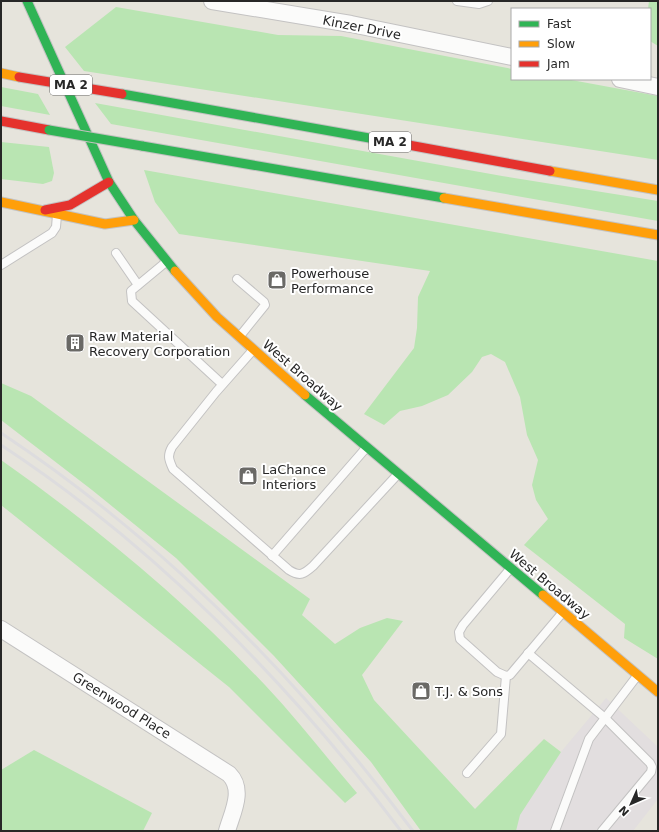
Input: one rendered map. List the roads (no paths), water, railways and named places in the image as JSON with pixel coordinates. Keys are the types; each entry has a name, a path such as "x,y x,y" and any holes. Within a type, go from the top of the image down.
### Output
{"main road":[{"name":"West Broadway","path":"27,1 109,182 134,220 167,261 217,317 253,350 398,474 658,692"},
{"name":"MA 2","path":"1,73 658,190"},
{"path":"1,122 658,234"},
{"path":"57,211 109,182"},
{"path":"1,202 42,210 57,211 106,224 134,220"}],"street":[{"name":"Kinzer Drive","path":"212,1 351,24 511,57"},
{"path":"625,80 658,87"},
{"name":"Greenwood Place","path":"1,629 224,770 231,776 236,788 236,800 227,831"}],"lane":[{"path":"457,1 479,4 488,1"},
{"path":"1,265 52,232 56,227 57,211"},
{"path":"116,253 138,285"},
{"path":"167,261 131,291 132,301 222,384"},
{"path":"237,278 265,305 239,337"},
{"path":"253,350 222,384 172,447 168,454 168,460 173,469 272,556 295,574 305,574 398,474"},
{"path":"272,556 367,447"},
{"path":"510,568 463,624 459,632 460,639 497,672 506,676 510,675 563,612"},
{"path":"528,653 604,718 650,763 652,767 651,772 602,831"},
{"path":"555,831 589,739 638,675"},
{"path":"467,773 501,734 506,676"}],"railway":[{"path":"1,433 60,474 117,518 224,614 323,719 369,774 413,831"},
{"path":"1,445 58,485 113,527 166,573 217,621 266,671 313,723 358,776 401,831"}],"place":[{"name":"Powerhouse Performance","path":"277,280"},
{"name":"Raw Material Recovery Corporation","path":"75,343"},
{"name":"LaChance Interiors","path":"248,476"},
{"name":"T.J. & Sons","path":"421,691"}]}
